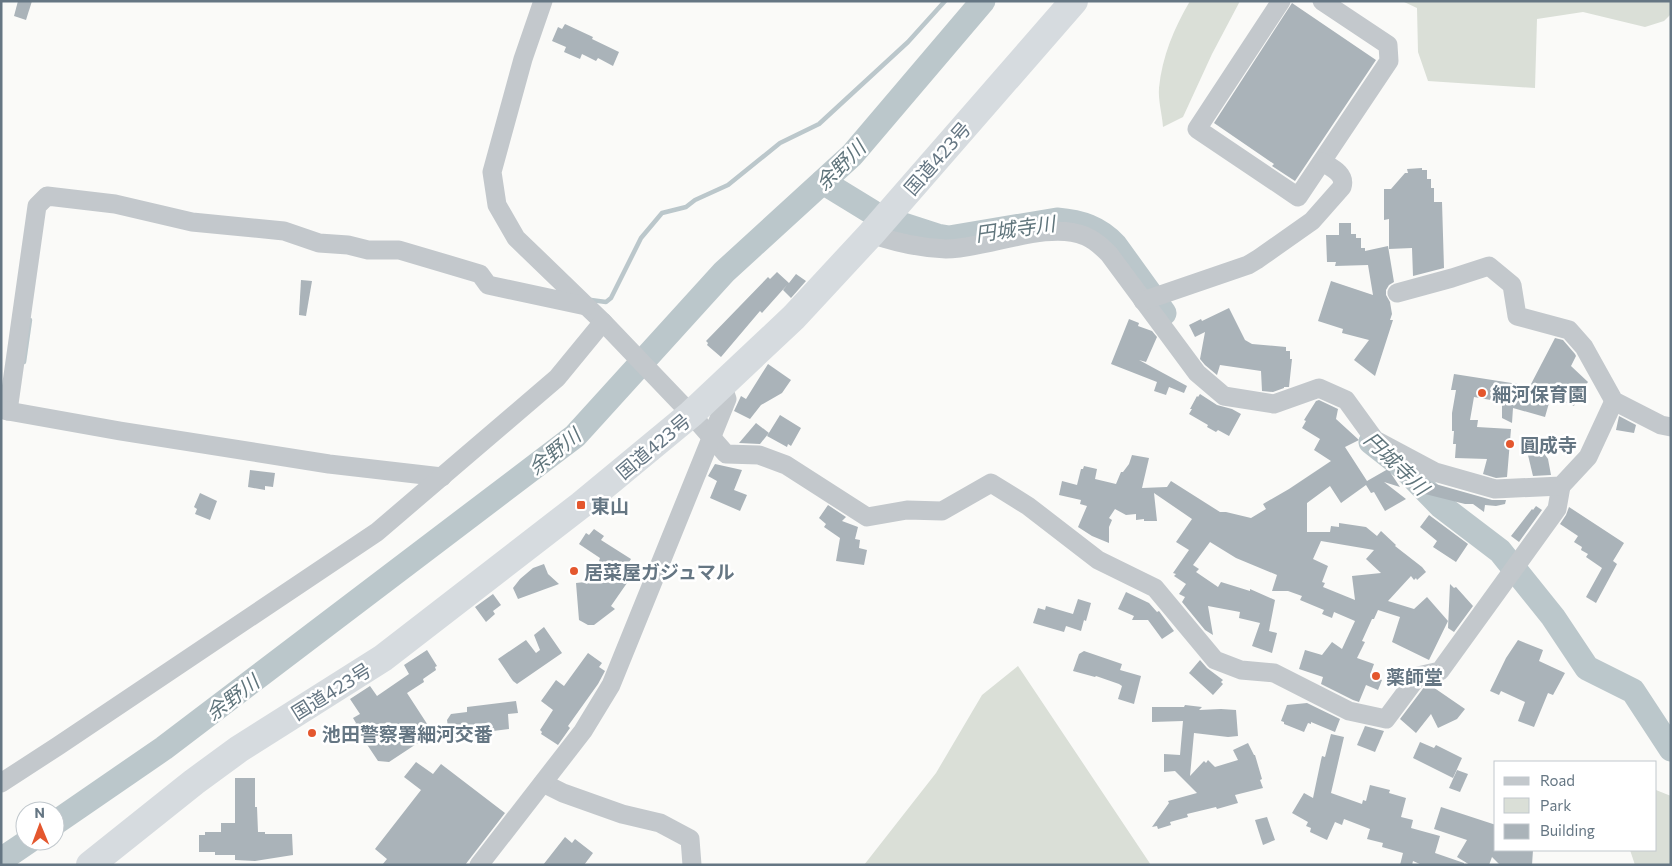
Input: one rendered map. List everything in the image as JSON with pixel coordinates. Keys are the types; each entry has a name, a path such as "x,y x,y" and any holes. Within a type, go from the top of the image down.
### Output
{"highway":[{"name":"国道423号","path":"90,865 194,782 239,749 383,658 581,505 691,414 794,317 871,234 1074,1"}],"street":[{"path":"543,1 523,59 492,172 497,205 516,238 606,325 691,414 726,454 759,455 786,465 867,517 908,510 942,511 991,483 1028,506 1098,560 1155,588 1215,660 1241,670 1274,673 1349,711 1386,719 1418,676 1440,671 1557,509 1562,486 1588,456 1614,400"},
{"path":"1282,1 1197,130 1298,196 1389,61 1388,45 1322,1"},
{"path":"1143,301 1248,265 1312,221 1344,184 1344,180 1339,173 1322,162"},
{"path":"442,478 329,464 120,431 5,410 37,206 47,196 115,204 192,222 284,231 319,243 348,245 368,250 399,250 480,274 488,285 586,306"},
{"path":"871,234 890,240 947,249 1050,231 1076,232 1098,243 1109,254 1197,373 1224,396 1274,404 1319,388 1346,400 1375,440 1435,472 1495,489 1562,486"},
{"path":"1398,293 1489,266 1512,285 1517,316 1569,330 1584,347 1614,400 1661,425 1671,427"},
{"path":"1,783 377,532 557,378 606,325"},
{"path":"479,865 583,731 611,685 727,399 722,384"},
{"path":"543,783 563,794 660,823 690,839 692,865"}],"green space":[{"path":"1190,1 1240,1 1212,54 1183,117 1163,127 1159,93 1163,65 1174,32"},
{"path":"1402,1 1671,1 1671,14 1664,21 1645,27 1583,12 1537,19 1535,88 1428,81 1418,52 1417,8"},
{"path":"1018,666 1151,865 864,865 936,773 982,695"},
{"path":"1657,790 1671,796 1671,865 1635,865 1630,851 1657,851"}],"building":[{"path":"18,1 32,1 26,20 14,16"},
{"path":"1292,3 1376,60 1295,181 1272,166 1274,164 1214,123"},
{"path":"565,24 619,52 613,66 598,58 596,61 582,54 580,59 564,52 566,47 552,41 558,27 562,29"},
{"path":"1422,168 1422,170 1427,170 1427,179 1431,179 1431,188 1434,188 1434,202 1442,202 1444,268 1413,276 1412,248 1389,249 1389,219 1384,220 1384,189 1391,189 1405,173 1408,173 1407,169"},
{"path":"1339,223 1351,223 1351,234 1356,234 1356,238 1361,238 1361,248 1365,248 1365,251 1388,246 1394,282 1389,285 1386,295 1390,302 1392,314 1390,320 1393,320 1375,376 1354,360 1369,340 1342,333 1343,329 1318,321 1331,281 1373,295 1368,265 1335,266 1336,262 1327,262 1326,235 1339,235"},
{"path":"777,272 789,283 796,274 806,281 791,298 783,290 787,285 762,313 760,311 721,357 707,345 706,341 768,277 770,279"},
{"path":"301,280 312,281 306,316 299,315"},
{"path":"1229,308 1245,340 1252,344 1286,347 1286,351 1290,351 1290,359 1292,359 1289,387 1273,392 1262,391 1261,371 1220,365 1217,375 1200,359 1205,332 1195,337 1189,325"},
{"path":"1129,319 1139,323 1138,326 1152,331 1157,337 1146,362 1139,360 1187,386 1184,393 1169,387 1166,395 1154,391 1157,382 1111,364"},
{"path":"1555,338 1563,340 1575,354 1576,356 1571,366 1588,382 1579,393 1574,406 1551,396 1545,417 1513,408 1512,423 1502,418 1502,402 1474,397 1470,420 1478,420 1477,427 1511,429 1507,477 1496,478 1483,474 1487,459 1455,458 1456,444 1453,444 1452,413 1456,390 1451,390 1454,374 1530,386"},
{"path":"768,364 791,380 782,393 761,405 750,419 734,411 741,396 746,399"},
{"path":"1200,394 1217,405 1232,409 1241,414 1229,436 1218,430 1216,432 1189,414 1197,396"},
{"path":"1319,400 1338,409 1336,419 1359,440 1345,447 1367,481 1388,469 1400,487 1384,482 1406,499 1385,511 1374,492 1371,493 1366,485 1341,503 1330,486 1307,503 1307,532 1330,532 1331,526 1339,527 1339,523 1366,527 1377,536 1381,531 1395,546 1426,572 1417,580 1416,578 1414,580 1411,576 1388,601 1414,609 1427,597 1448,621 1429,660 1392,642 1400,617 1378,610 1362,641 1365,642 1357,658 1374,664 1370,675 1382,680 1378,690 1366,685 1359,702 1321,684 1323,677 1299,669 1305,650 1322,655 1332,642 1342,649 1355,621 1334,612 1332,618 1322,614 1324,610 1300,600 1302,596 1288,591 1272,591 1277,575 1236,558 1210,542 1193,565 1199,569 1196,572 1218,587 1221,582 1250,591 1250,589 1275,600 1269,631 1277,633 1272,653 1252,646 1260,623 1239,618 1240,612 1208,606 1213,635 1205,630 1182,602 1185,597 1179,594 1186,584 1174,576 1176,574 1173,573 1189,550 1176,542 1192,519 1154,493 1157,521 1136,520 1136,514 1126,515 1115,509 1109,518 1112,520 1109,527 1109,543 1092,536 1078,527 1087,506 1080,504 1081,500 1059,495 1062,481 1077,485 1081,469 1084,466 1097,469 1095,479 1116,484 1121,472 1129,464 1132,455 1149,458 1142,488 1167,487 1171,481 1220,512 1251,518 1266,509 1263,504 1331,461 1314,450 1320,439 1302,428 1306,421 1304,420 1316,401","holes":["1321,541 1374,550 1366,559 1381,573 1352,576 1355,600 1323,587 1325,583 1322,582 1328,566 1313,559"]},
{"path":"780,415 801,428 791,446 788,444 787,447 767,436"},
{"path":"1619,416 1636,425 1634,433 1616,430"},
{"path":"756,423 769,433 760,444 739,443"},
{"path":"1541,449 1548,459 1551,475 1533,476 1527,451"},
{"path":"715,464 742,470 734,490 747,495 740,511 710,498 717,481 708,476"},
{"path":"250,470 275,473 273,487 265,486 265,490 248,487"},
{"path":"1425,479 1432,483 1492,500 1506,500 1505,504 1496,506 1485,505 1484,512 1473,504 1465,504 1421,493"},
{"path":"200,493 217,501 210,520 195,514 197,509 194,507"},
{"path":"828,505 846,517 842,521 858,527 855,539 860,540 859,548 867,550 864,565 836,561 840,538 824,527 826,524 819,518"},
{"path":"1536,506 1542,510 1519,542 1511,536"},
{"path":"1569,507 1624,543 1613,561 1617,564 1596,603 1586,597 1602,568 1586,557 1588,554 1581,550 1582,547 1574,542 1578,536 1560,524"},
{"path":"1429,515 1468,544 1456,562 1433,547 1437,541 1420,527"},
{"path":"594,529 604,536 601,540 631,559 619,578 599,566 601,563 599,561 600,558 579,544 586,533 589,535"},
{"path":"544,564 548,574 559,584 518,599 513,588 533,568"},
{"path":"576,583 627,583 611,606 615,609 594,625 588,625 579,620"},
{"path":"1450,584 1454,588 1456,587 1473,606 1454,632 1448,628"},
{"path":"1126,592 1149,603 1157,612 1159,611 1174,631 1162,639 1148,620 1132,620 1134,616 1118,609"},
{"path":"493,594 501,605 493,611 495,614 486,622 475,607"},
{"path":"1078,599 1091,603 1081,631 1066,626 1064,632 1033,623 1038,608 1045,610 1046,606 1073,614"},
{"path":"544,627 562,653 517,684 498,659 526,640 536,653 540,650 534,635"},
{"path":"1518,640 1543,650 1539,661 1565,673 1553,695 1548,693 1534,727 1518,721 1525,702 1501,691 1499,695 1490,691 1506,658"},
{"path":"427,650 437,666 435,667 436,670 423,679 424,682 407,693 433,733 389,762 378,761 354,725 356,723 353,718 360,714 350,699 370,686 377,696 409,674 404,665"},
{"path":"1084,651 1122,664 1120,670 1141,676 1134,704 1118,699 1122,686 1119,684 1073,671 1079,654"},
{"path":"588,653 602,663 599,667 605,671 568,726 570,728 558,745 541,734 540,730 553,710 541,701 556,680 564,686"},
{"path":"1200,660 1223,680 1221,682 1223,684 1213,695 1189,673"},
{"path":"1430,685 1465,709 1457,719 1438,728 1431,714 1416,733 1400,719 1425,686"},
{"path":"516,701 518,713 508,714 509,729 485,732 482,736 450,740 447,720 451,714 467,712 467,707"},
{"path":"1307,703 1340,719 1335,732 1311,722 1311,724 1308,723 1304,732 1281,721 1287,705"},
{"path":"1185,705 1202,707 1199,710 1236,710 1238,736 1228,737 1194,733 1190,776 1204,761 1206,763 1208,760 1215,767 1238,760 1233,750 1248,743 1255,755 1263,788 1235,795 1238,803 1187,814 1188,817 1170,822 1171,825 1158,829 1157,826 1152,827 1169,803 1168,801 1197,793 1175,771 1164,772 1164,754 1180,755 1183,721 1152,722 1152,707 1184,707"},
{"path":"1365,726 1384,731 1375,752 1357,745"},
{"path":"1331,734 1344,737 1331,793 1362,804 1363,800 1366,801 1370,785 1390,790 1389,793 1406,798 1401,817 1413,820 1411,828 1440,836 1435,853 1464,863 1464,865 1422,865 1413,861 1412,865 1400,865 1403,853 1382,847 1383,843 1367,839 1370,829 1344,819 1342,825 1335,822 1327,840 1310,832 1311,828 1306,826 1308,822 1292,813 1304,793 1313,798 1322,756 1325,757"},
{"path":"1420,742 1434,748 1436,745 1462,758 1453,778 1413,758"},
{"path":"416,762 433,774 441,764 505,813 465,865 382,865 387,859 375,849 421,790 404,777"},
{"path":"1457,770 1468,774 1460,792 1449,788"},
{"path":"235,778 255,778 255,807 257,807 258,832 265,832 265,834 292,834 293,855 255,861 235,860 235,855 215,855 215,852 199,852 199,835 205,835 205,832 221,832 221,823 235,823"},
{"path":"1441,807 1494,824 1494,851 1533,851 1532,865 1500,865 1492,857 1489,865 1470,865 1457,857 1467,840 1434,829"},
{"path":"1267,817 1275,840 1263,845 1255,820"},
{"path":"565,837 572,843 575,839 593,853 584,865 543,865"}],"waterway":[{"path":"591,300 606,302 611,298 641,238 662,213 686,207 695,200 728,185 780,143 819,124 908,42 945,1"},
{"name":"余野川","path":"65,816 164,748 575,436 724,272 852,155 983,1"},
{"name":"円城寺川","path":"823,182 872,212"},
{"name":"円城寺川","path":"900,224 949,238 1057,220 1082,224 1103,234 1115,245 1164,313"},
{"path":"24,362 30,320"},
{"name":"円城寺川","path":"1371,442 1404,468 1441,506 1500,551 1553,617 1587,668 1633,691 1671,749"},
{"name":"余野川","path":"1,860 15,850"}],"place":[{"name":"細河保育園","path":"1482,393"},
{"name":"圓成寺","path":"1510,444"},
{"name":"東山","path":"581,505"},
{"name":"居菜屋ガジュマル","path":"574,571"},
{"name":"薬師堂","path":"1376,676"},
{"name":"池田警察署細河交番","path":"312,733"}]}
